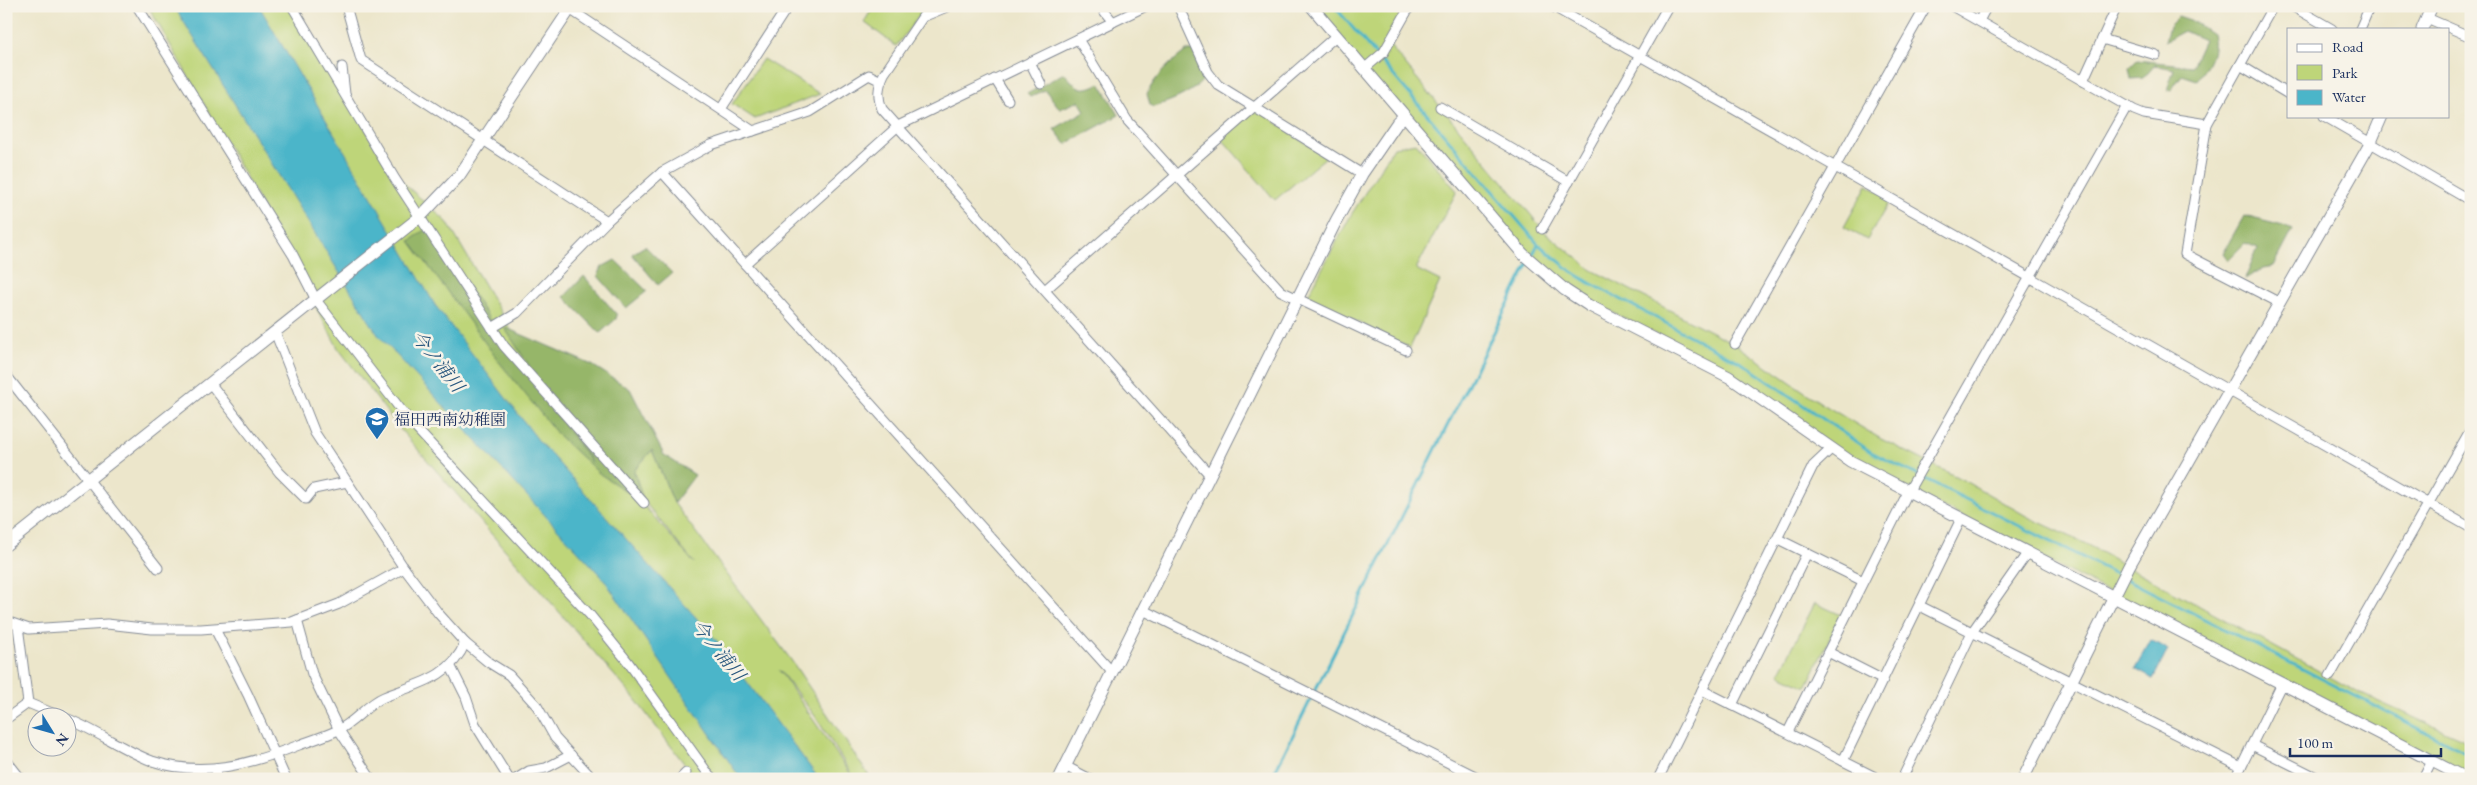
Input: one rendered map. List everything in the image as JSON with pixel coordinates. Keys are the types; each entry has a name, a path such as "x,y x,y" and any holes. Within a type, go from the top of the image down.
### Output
{"street":[{"path":"137,6 273,222 318,299 412,424 590,615 628,662 712,779"},
{"path":"292,6 395,179 504,346 644,503"},
{"path":"346,6 361,60 607,221"},
{"path":"721,109 788,6"},
{"path":"930,6 880,81 878,99 882,109 1210,475"},
{"path":"925,16 949,6"},
{"path":"1100,6 1113,22"},
{"path":"745,264 898,126 1146,6"},
{"path":"1178,6 1208,72 1229,93 1362,174"},
{"path":"1311,6 1336,36 1366,67 1404,116 1523,254 1540,271 1588,305 1729,377 1831,449 1910,489 1961,519 2115,596 2467,779"},
{"path":"1366,67 1384,52 1410,6"},
{"path":"1552,6 2471,528"},
{"path":"1542,229 1668,6"},
{"path":"1734,344 1926,6"},
{"path":"1952,6 2082,81 2144,114 2207,124"},
{"path":"1979,22 1988,6"},
{"path":"2082,81 2117,6"},
{"path":"2273,6 2207,124 2185,254 2280,303"},
{"path":"2292,6 2330,28"},
{"path":"2360,28 2370,6"},
{"path":"2422,28 2432,6"},
{"path":"6,545 420,217 459,176 485,140 569,7 754,131"},
{"path":"2427,18 2471,37"},
{"path":"1045,290 1336,36"},
{"path":"1078,39 1127,120 1282,291 1406,350"},
{"path":"2102,39 2156,55"},
{"path":"1030,62 1041,84"},
{"path":"2240,65 2287,93"},
{"path":"342,67 345,97"},
{"path":"492,328 517,313 607,221 662,172 711,145 810,112 869,75 880,81"},
{"path":"995,79 1008,100"},
{"path":"1788,732 1910,489 2127,106"},
{"path":"1440,107 1569,182"},
{"path":"1059,779 1297,298 1362,174 1397,123 1404,116"},
{"path":"2327,118 2471,201"},
{"path":"2023,779 2129,566 2370,144 2381,118"},
{"path":"662,172 1112,672"},
{"path":"275,332 315,433 404,568 438,613 465,642 488,662 509,675 538,706 554,738 593,779"},
{"path":"6,375 158,568"},
{"path":"210,383 279,472 306,499 314,489 348,482"},
{"path":"2330,676 2471,429"},
{"path":"1658,779 1813,466 1831,449"},
{"path":"1843,761 1961,519"},
{"path":"1778,538 1864,581"},
{"path":"1902,779 1972,632 2028,552"},
{"path":"1732,705 1807,553"},
{"path":"6,620 29,629 107,624 152,629 215,629 255,626 297,620 339,604 404,568"},
{"path":"1920,606 2241,767"},
{"path":"1143,610 1480,779"},
{"path":"297,620 312,674 339,730 371,779"},
{"path":"18,626 28,703"},
{"path":"215,629 248,694 286,779"},
{"path":"78,724 152,760 172,767 217,768 242,765 339,730 382,697 405,691 451,667 465,642"},
{"path":"1828,652 1883,680"},
{"path":"451,667 466,697 475,724 509,779"},
{"path":"2235,779 2282,683"},
{"path":"1702,690 1879,779"},
{"path":"28,703 40,708"},
{"path":"6,719 28,703"},
{"path":"2252,745 2320,779"},
{"path":"516,779 529,771 546,768 571,755"},
{"path":"6,760 21,779"},
{"path":"2423,779 2432,761"},
{"path":"1065,766 1090,779"},
{"path":"216,779 217,768"}],"green space":[{"path":"148,6 294,6 390,171 447,222 553,401 694,563 643,500 634,471 652,450 674,503 791,660 871,779 855,779 815,716 779,670 854,779 696,779 635,699 400,429 338,348 248,181"},
{"path":"874,6 927,6 896,46 864,22"},
{"path":"1311,6 1403,6 1409,9 1389,45 1546,233 1592,270 1735,344 1821,403 1881,439 1969,483 2028,517 2084,543 2359,693 2471,743 2471,779 1835,451 1732,373 1557,284 1481,206"},
{"path":"2178,17 2196,23 2212,34 2212,52 2197,80 2182,75 2171,90 2167,90 2174,69 2154,65 2143,78 2131,79 2129,68 2137,60 2192,66 2204,40 2184,31 2165,41 2169,26"},
{"path":"1186,51 1194,51 1208,72 1204,79 1192,90 1153,107 1150,105 1147,94 1151,87 1164,70"},
{"path":"763,59 820,94 755,119 732,104"},
{"path":"1064,73 1080,87 1088,88 1100,83 1119,115 1066,144 1054,129 1085,111 1079,101 1060,109 1045,90 1030,97 1027,94"},
{"path":"1254,107 1326,157 1275,200 1222,139"},
{"path":"1416,143 1457,191 1416,269 1440,281 1410,348 1307,297 1351,215 1394,147"},
{"path":"1867,185 1891,199 1867,240 1844,227"},
{"path":"2244,216 2293,230 2274,266 2263,268 2245,279 2258,248 2245,243 2228,260 2223,253"},
{"path":"430,230 516,359 592,463 504,327 592,365 630,389 664,455 695,475 674,503 652,450 634,471 644,503 600,474 559,436 500,363 410,241 423,231"},
{"path":"645,246 672,273 658,285 632,254"},
{"path":"615,260 647,291 626,308 598,276 602,267"},
{"path":"584,276 617,315 616,319 600,333 564,297"},
{"path":"1815,603 1841,615 1806,687 1779,674"}],"water":[{"name":"今ノ浦川","path":"174,6 259,6 435,305 538,440 716,640 819,779 741,779 603,578 378,335"},
{"path":"2151,640 2168,650 2153,679 2135,669"}],"waterway":[{"path":"1334,6 1538,244 1571,271 1590,283 1745,365 1871,452 2120,576"},
{"path":"1532,256 1538,244"},
{"path":"1271,779 1529,262"},
{"path":"2126,579 2471,755"}],"place":[{"name":"福田西南幼稚園","path":"377,440"}]}
